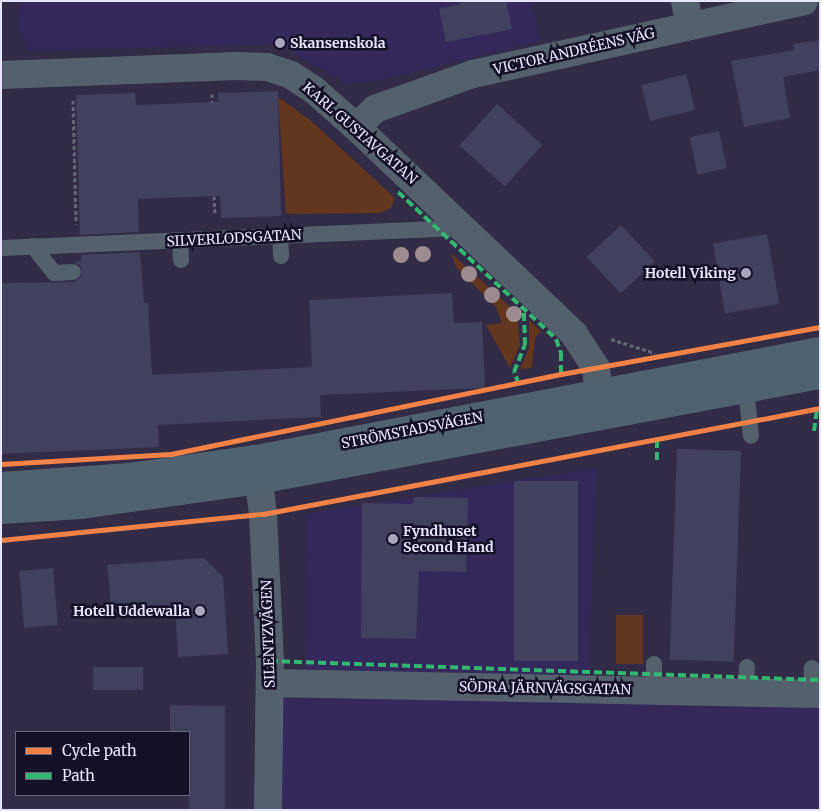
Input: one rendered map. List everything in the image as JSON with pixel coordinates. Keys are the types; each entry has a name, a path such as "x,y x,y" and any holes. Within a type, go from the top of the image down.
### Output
{"main road":[{"name":"STRÖMSTADSVÄGEN","path":"1,510 81,505 599,405 820,351"},
{"name":"STRÖMSTADSVÄGEN","path":"599,405 746,388 820,375"},
{"name":"STRÖMSTADSVÄGEN","path":"1,486 257,470"}],"street":[{"name":"VICTOR ANDRÉENS VÄG","path":"356,127 375,109 472,74 687,13 804,1"},
{"name":"KARL GUSTAVGATAN","path":"1,75 267,67 291,75 314,90 356,127 465,228 581,342 596,368 599,405"},
{"name":"SILENTZVÄGEN","path":"257,470 270,683 268,810"},
{"name":"SÖDRA JÄRNVÄGSGATAN","path":"270,683 654,677 746,680 814,685"}],"lane":[{"name":"SILVERLODSGATAN","path":"3,248 465,228"},
{"path":"280,236 281,256"},
{"path":"180,240 181,260"},
{"path":"33,246 54,272 73,272"},
{"path":"746,388 751,436"}],"path":[{"path":"73,92 76,232"},
{"path":"214,196 215,226"}],"shaded area":[{"name":"Skansenskola","path":"21,1 531,1 540,41 381,80 346,84 279,44 28,51 19,30 18,8"},
{"path":"278,97 310,120 395,198 391,208 380,213 286,214"},
{"path":"451,253 517,313 520,345 510,368 486,325 502,323 496,307 456,267"},
{"path":"529,320 541,331 535,338 532,368 520,369 529,348"},
{"path":"596,468 589,680 305,677 306,514"},
{"path":"616,615 643,615 643,664 616,664"},
{"path":"276,688 820,697 818,810 274,810"}],"building":[{"path":"460,1 506,1 512,29 446,42 439,9 461,4"},
{"path":"820,40 820,70 783,77 790,118 744,127 731,61 794,50 793,44"},
{"path":"686,74 695,110 650,121 641,85"},
{"path":"278,91 281,216 221,218 220,196 138,199 139,232 80,235 76,95 135,93 136,105 218,102 218,93"},
{"path":"497,104 542,145 505,186 460,146"},
{"path":"719,131 727,168 698,174 690,137"},
{"path":"621,225 655,262 621,294 587,257"},
{"name":"Hotell Viking","path":"767,234 779,304 725,313 713,244"},
{"path":"140,252 144,303 148,303 152,375 312,367 309,300 452,293 454,323 482,322 485,388 320,395 321,417 158,425 159,447 1,454 1,283 74,282 82,276 81,266 73,262 81,261 81,255"},
{"path":"677,449 741,451 734,662 670,660"},
{"path":"514,481 578,481 578,661 514,661"},
{"path":"414,497 468,498 466,572 419,571 416,639 361,638 362,503 413,504"},
{"name":"Hotell Uddewalla","path":"204,558 223,577 228,654 178,657 175,607 112,614 107,565"},
{"path":"53,568 58,625 24,628 19,571"},
{"path":"93,667 143,667 143,690 93,690"},
{"path":"170,705 225,706 225,810 189,810 190,731 170,731"}],"marked path":[{"path":"398,192 556,339 561,353 561,374"},
{"path":"519,384 514,372 525,345 524,310"},
{"path":"814,431 817,409"},
{"path":"657,439 657,460"},
{"path":"270,661 820,680"}],"cycle path":[{"path":"1,464 171,454 561,374 820,327"},
{"path":"1,540 263,514 820,408"}],"place":[{"name":"Skansenskola","path":"280,43"},
{"name":"Hotell Viking","path":"746,273"},
{"name":"Fyndhuset Second Hand","path":"393,539"},
{"name":"Hotell Uddewalla","path":"200,611"}]}
